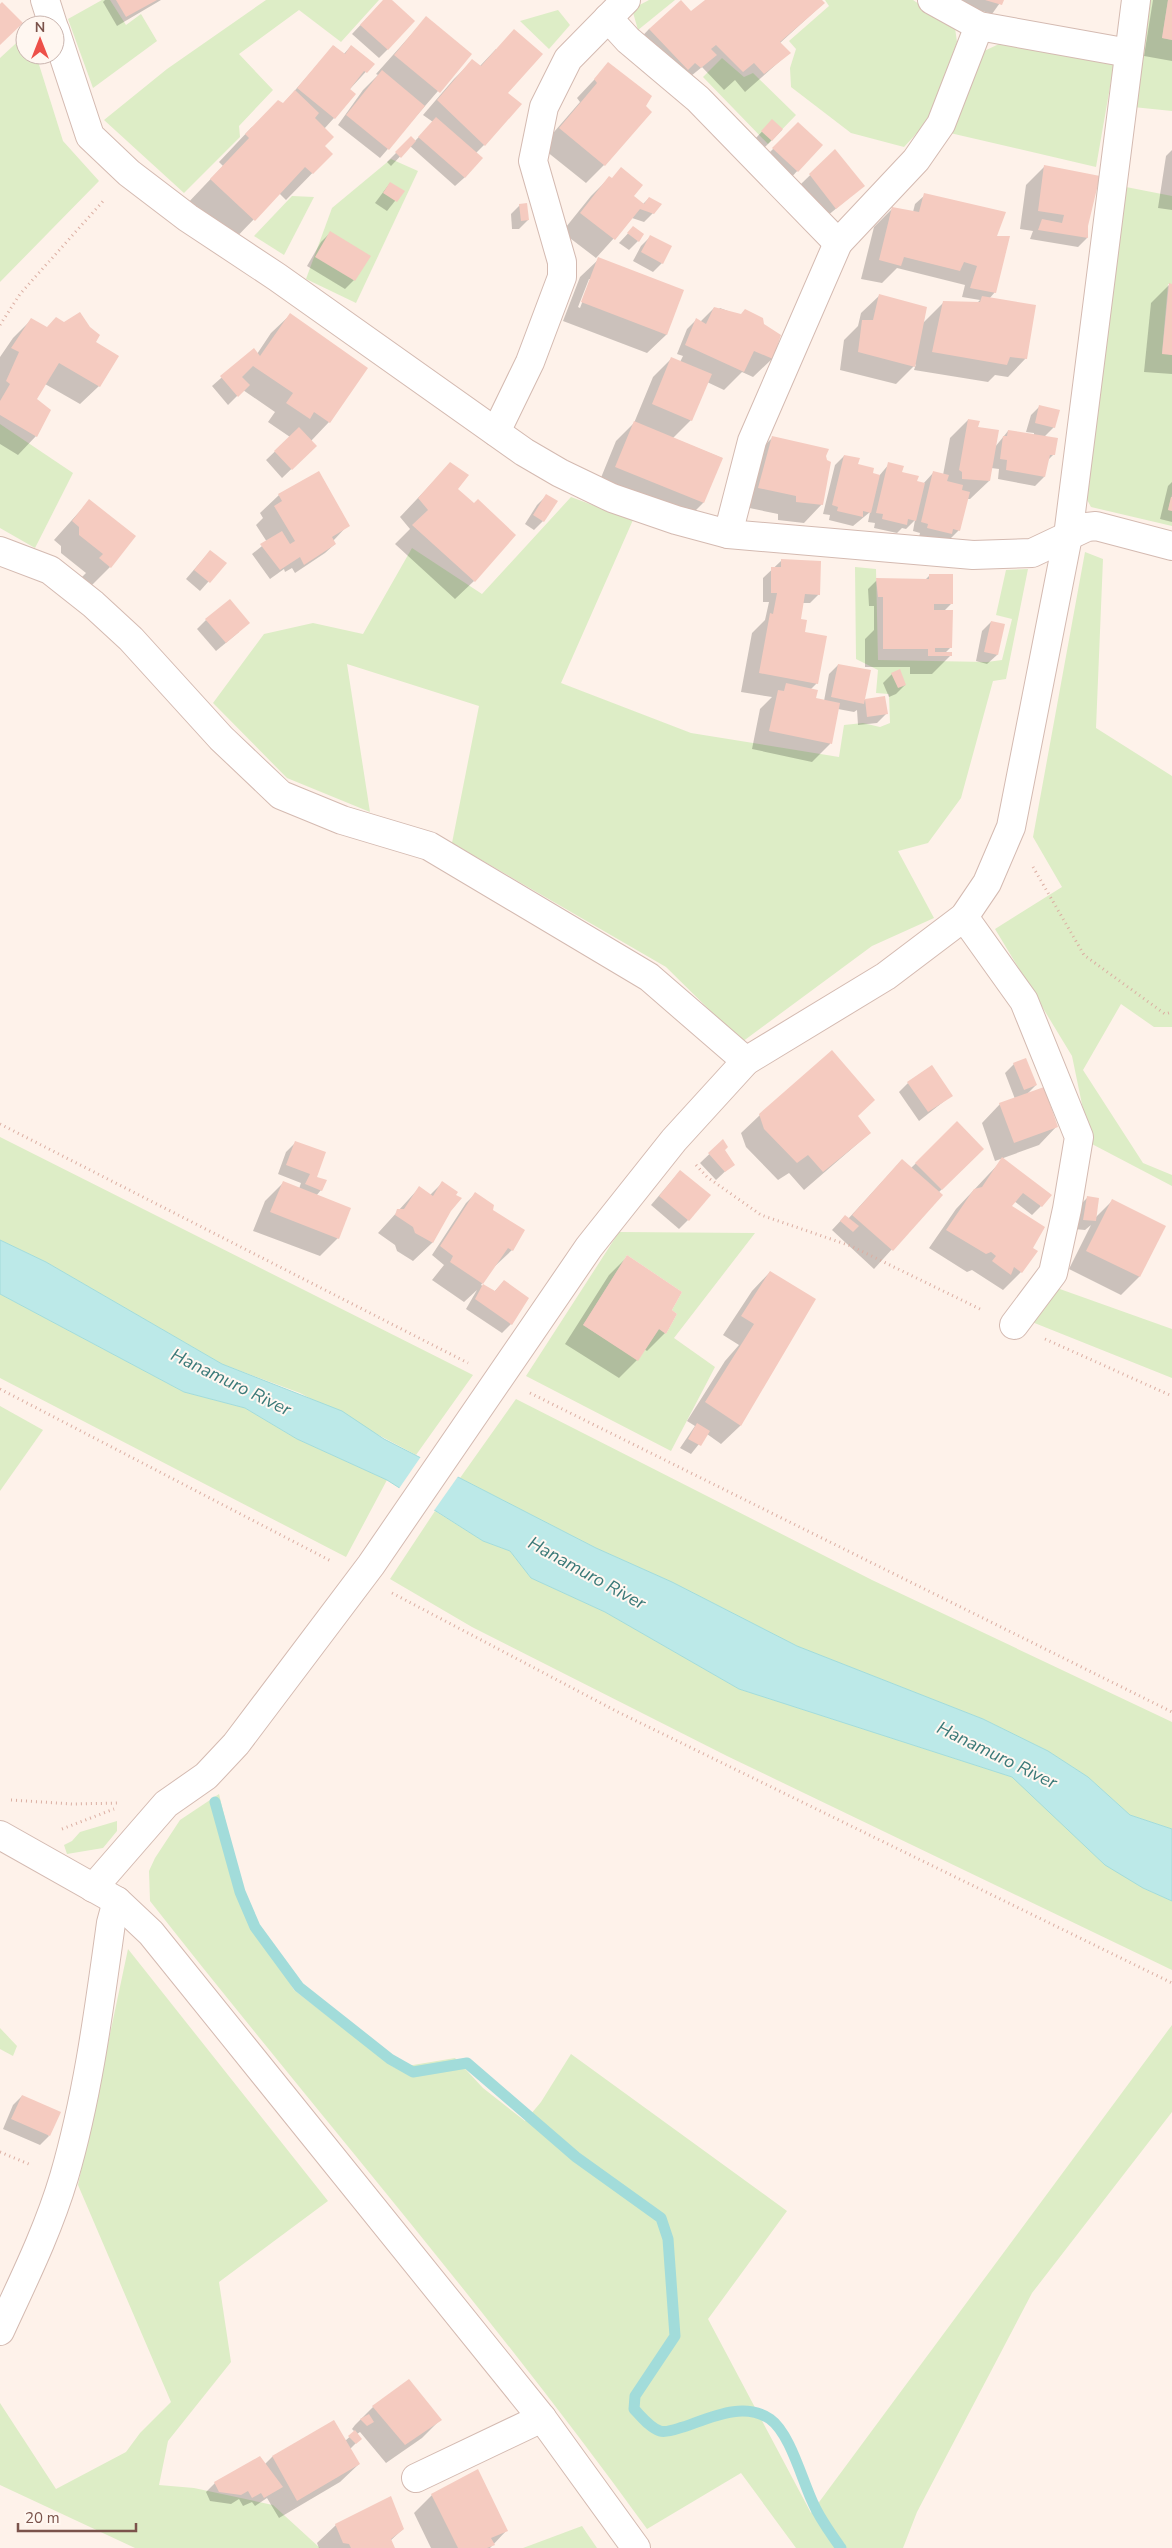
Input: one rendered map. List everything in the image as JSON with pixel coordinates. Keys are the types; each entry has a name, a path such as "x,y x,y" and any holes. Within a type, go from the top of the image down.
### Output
{"street":[{"path":"46,0 50,15"},
{"path":"932,0 979,26 1129,53"},
{"path":"93,1888 166,1804 206,1776 236,1744 367,1571 589,1247 674,1140 746,1061 886,976 964,917 987,883 1011,827 1068,536 1136,0"},
{"path":"496,432 530,362 562,277 562,262 533,161 544,107 568,59 617,9 628,40 698,99 838,243"},
{"path":"728,534 752,441 838,243 916,160 941,124 979,26"},
{"path":"65,60 90,136 129,173 188,218 277,277 496,432 560,473 612,498 676,520 728,534 973,555 1032,553 1087,527 1096,526 1172,546"},
{"path":"0,551 50,570 93,604 131,639 221,738 280,795 342,820 429,846 649,977 746,1061"},
{"path":"964,917 1024,1001 1079,1137 1068,1209 1053,1273 1014,1326"},
{"path":"6,1847 117,1901 152,1933 542,2418 636,2548"},
{"path":"0,2331 42,2240 69,2160 83,2106 111,1923 117,1901"},
{"path":"416,2478 542,2418"}],"path":[{"path":"0,325 20,294 129,173"},
{"path":"1011,827 1048,897 1084,955 1165,1014 1172,1012"},
{"path":"0,1124 494,1388 1172,1712"},
{"path":"674,1140 707,1177 761,1215 851,1246 1014,1326 1172,1396"},
{"path":"0,1389 367,1571 616,1711 1172,1983"},
{"path":"9,1800 72,1804 166,1804"},
{"path":"6,1847 133,1803"}],"green space":[{"path":"102,0 110,0 126,25 141,14 157,41 93,88 68,19"},
{"path":"266,0 379,0 341,42 299,10 239,54 273,90 239,126 240,137 184,193 104,120 167,69"},
{"path":"649,0 675,0 638,30 632,9"},
{"path":"825,0 913,0 955,28 957,42 927,122 904,147 851,133 791,87 790,68 796,49 789,41 829,6"},
{"path":"1147,0 1168,0 1162,38 1172,40 1172,111 1133,107"},
{"path":"558,10 570,25 549,49 520,21"},
{"path":"15,44 15,65 39,65 63,141 99,181 0,282 0,58"},
{"path":"999,44 1114,64 1096,167 950,133 982,52"},
{"path":"722,58 744,77 753,73 796,115 768,144 703,77"},
{"path":"391,159 418,171 356,303 306,279 332,208"},
{"path":"1126,187 1172,196 1172,284 1168,284 1162,353 1172,355 1172,494 1168,510 1172,511 1172,526 1091,507 1085,496"},
{"path":"292,196 314,197 284,255 254,236"},
{"path":"0,424 73,473 35,548 0,528"},
{"path":"571,497 633,520 561,683 691,733 839,757 844,725 863,723 880,727 890,723 889,694 876,693 878,670 856,659 855,567 876,569 878,660 987,662 1002,660 1012,619 996,615 1006,570 1028,569 1006,679 993,681 961,798 928,843 898,851 934,918 872,946 742,1042 666,967 452,843 479,706 347,664 370,812 287,778 213,703 264,634 313,623 363,634 412,548 482,594"},
{"path":"1085,552 1103,559 1096,728 1172,776 1172,1027 1154,1027 1121,1004 1083,1070 1143,1163 1172,1175 1172,1186 1090,1143 1072,1056 995,929 1062,887 1033,837"},
{"path":"0,1137 473,1375 416,1455 300,1393 222,1364 46,1262 0,1240"},
{"path":"619,1232 755,1233 674,1338 715,1367 671,1451 526,1376","holes":["627,1255 682,1292 672,1310 677,1314 666,1334 659,1329 638,1360 583,1325"]},
{"path":"1057,1288 1172,1329 1172,1378 1032,1322"},
{"path":"0,1294 184,1392 245,1408 297,1439 387,1480 346,1557 0,1378"},
{"path":"516,1399 872,1580 1172,1722 1172,1829 1130,1815 1088,1777 1048,1751 983,1719 797,1646 672,1582 596,1548 460,1478"},
{"path":"0,1406 43,1430 0,1491"},
{"path":"435,1511 483,1541 510,1551 531,1578 605,1612 739,1689 1012,1777 1143,1888 1172,1901 1172,1970 727,1756 472,1627 390,1579"},
{"path":"219,1794 246,1906 294,1990 395,2068 455,2058 483,2088 525,2121 541,2102 571,2054 787,2211 708,2319 811,2513 1172,2025 1172,2112 1032,2293 917,2512 903,2548 796,2548 741,2473 647,2529 527,2369 150,1901 149,1871 155,1858 180,1820"},
{"path":"117,1821 117,1831 103,1848 67,1854 64,1845 72,1841 80,1832"},
{"path":"128,1949 328,2201 219,2282 231,2362 168,2441 159,2485 194,2488 273,2505 320,2548 135,2548 0,2485 0,2403 56,2489 126,2452 140,2433 171,2402 78,2185"},
{"path":"0,2028 17,2046 13,2056 0,2049"},
{"path":"582,2526 597,2548 523,2548"}],"water":[{"name":"Hanamuro River","path":"0,1240 46,1262 222,1364 342,1411 384,1439 596,1548 672,1582 797,1646 983,1719 1048,1751 1088,1777 1130,1815 1172,1829 1172,1901 1143,1888 1105,1865 1012,1777 739,1689 605,1612 531,1578 510,1551 483,1541 387,1480 297,1439 245,1408 184,1392 0,1294"}],"pier":[{"path":"422,1455 459,1475 433,1512 398,1490"}],"building":[{"path":"116,0 157,0 126,17"},
{"path":"383,0 392,0 415,21 388,50 360,25"},
{"path":"681,0 691,11 705,0 822,0 825,3 780,42 791,53 764,74 754,63 743,72 716,45 711,49 717,55 701,68 695,63 688,70 649,29"},
{"path":"985,0 1004,0 1002,5"},
{"path":"1168,0 1172,0 1172,40 1162,38"},
{"path":"2,2 15,15 15,31 0,45 0,4"},
{"path":"426,16 472,54 440,93 394,55"},
{"path":"514,29 543,54 508,93 522,104 485,146 437,100 472,59 481,66"},
{"path":"333,45 345,54 351,45 375,64 367,73 364,71 350,89 356,94 335,119 297,88"},
{"path":"608,62 652,96 646,106 652,112 605,166 559,128 597,83 594,79"},
{"path":"382,70 425,106 389,150 346,115"},
{"path":"295,90 319,113 315,118 334,137 325,146 333,154 313,174 305,167 255,221 210,179 249,138 245,134 278,100 283,103"},
{"path":"436,117 483,158 465,178 418,137"},
{"path":"772,119 783,129 772,141 761,131"},
{"path":"798,122 823,145 798,172 772,148"},
{"path":"411,136 416,141 401,158 395,152"},
{"path":"835,149 865,186 836,209 809,174"},
{"path":"1044,165 1100,176 1088,226 1088,238 1038,230 1042,219 1062,223 1064,215 1038,211"},
{"path":"621,167 643,185 634,196 644,204 649,197 662,204 654,214 640,209 615,240 580,213 609,176 612,178"},
{"path":"390,182 405,191 397,202 383,193"},
{"path":"924,193 1006,212 997,236 1010,236 996,293 970,288 977,266 964,262 960,271 904,257 901,266 879,260 892,207 919,212"},
{"path":"527,203 529,220 521,221 519,204"},
{"path":"633,226 644,234 639,242 627,233"},
{"path":"330,231 371,256 355,281 315,257"},
{"path":"650,235 672,246 663,264 641,252"},
{"path":"598,257 684,290 667,335 581,302"},
{"path":"1169,283 1172,284 1172,355 1162,354"},
{"path":"879,294 927,307 915,367 858,352 862,320 873,320"},
{"path":"982,296 1036,305 1027,359 1010,357 1007,365 932,352 943,301 980,302"},
{"path":"714,307 741,314 745,309 763,318 764,324 781,335 773,359 754,351 744,372 685,345 696,318 706,324"},
{"path":"80,312 90,327 100,335 96,342 119,356 100,387 59,363 37,399 51,410 37,437 0,415 0,401 10,384 6,381 19,352 11,348 31,318 47,327 56,317 64,322"},
{"path":"290,313 368,368 330,423 314,412 310,419 286,403 293,393 253,366 242,377 250,385 238,397 220,376 254,348 260,356"},
{"path":"671,357 712,374 692,421 652,404"},
{"path":"1039,405 1060,410 1055,428 1035,423"},
{"path":"968,419 980,421 978,427 999,430 990,481 962,479 962,472 959,470"},
{"path":"634,421 723,458 704,503 615,467"},
{"path":"299,427 317,446 292,470 274,451"},
{"path":"1008,430 1058,438 1055,455 1050,455 1045,477 1006,470 1007,460 1000,459 1003,436 1007,436"},
{"path":"772,436 829,449 826,456 827,460 831,462 823,505 796,502 796,496 758,488"},
{"path":"844,455 860,458 858,464 874,468 873,473 880,475 871,513 863,511 863,517 837,511 838,507 832,505"},
{"path":"450,462 469,475 458,489 474,503 478,499 516,535 475,582 412,525 428,510 418,498"},
{"path":"888,462 904,466 902,472 919,476 917,481 925,483 916,521 908,519 907,525 882,519 883,514 876,513"},
{"path":"319,471 350,526 332,537 336,544 304,565 300,557 280,570 260,544 282,531 290,544 295,541 274,506 282,501 278,494"},
{"path":"933,471 949,475 947,481 963,485 962,490 970,492 960,531 953,529 952,534 927,528 928,524 921,522"},
{"path":"546,494 558,501 544,522 533,515"},
{"path":"1172,497 1172,511 1168,510"},
{"path":"89,499 136,536 111,568 99,558 103,554 79,535 79,527 72,521"},
{"path":"210,550 227,563 210,583 194,570"},
{"path":"781,559 821,561 820,595 805,594 801,619 807,620 805,632 827,636 818,684 759,673 770,613 773,614 777,593 771,593 771,567 781,567"},
{"path":"929,574 953,574 953,604 934,604 934,610 953,610 952,648 935,648 935,652 952,652 952,656 928,656 928,649 883,649 883,597 878,597 876,578 929,579"},
{"path":"230,599 250,623 226,643 205,619"},
{"path":"991,621 1005,624 998,655 984,652"},
{"path":"838,664 871,670 864,704 831,697"},
{"path":"900,669 906,685 898,688 891,673"},
{"path":"786,683 818,690 816,698 840,703 832,744 769,731 778,690 784,691"},
{"path":"885,696 888,714 867,717 865,699"},
{"path":"832,1050 875,1100 858,1116 871,1133 823,1172 808,1155 797,1163 764,1129 759,1114"},
{"path":"1026,1058 1037,1085 1024,1090 1013,1063"},
{"path":"932,1065 953,1096 928,1112 907,1082"},
{"path":"1044,1087 1058,1127 1014,1143 999,1103"},
{"path":"957,1121 984,1149 942,1190 915,1163"},
{"path":"723,1139 728,1147 725,1150 735,1165 725,1172 708,1153"},
{"path":"295,1141 326,1152 317,1177 327,1180 322,1191 305,1184 310,1174 286,1165"},
{"path":"1002,1157 1052,1195 1042,1207 1023,1193 1012,1206 1045,1227 1033,1248 1038,1251 1022,1273 1014,1267 1011,1275 992,1261 996,1256 991,1252 986,1254 946,1230 974,1189 982,1187"},
{"path":"902,1159 943,1195 893,1251 852,1215"},
{"path":"680,1170 711,1195 689,1221 659,1196"},
{"path":"283,1181 351,1208 339,1239 270,1212"},
{"path":"442,1181 458,1192 456,1195 462,1198 451,1211 433,1243 415,1233 413,1227 395,1215 397,1209 404,1209 419,1186 433,1196"},
{"path":"475,1192 494,1205 493,1210 525,1230 513,1251 508,1248 483,1284 450,1262 453,1256 440,1246"},
{"path":"1087,1196 1099,1198 1096,1221 1083,1220"},
{"path":"1112,1199 1166,1226 1140,1277 1086,1251"},
{"path":"845,1215 859,1226 853,1232 840,1221"},
{"path":"627,1255 682,1292 672,1310 677,1314 666,1334 659,1329 638,1361 583,1325"},
{"path":"770,1271 816,1299 741,1426 705,1402 754,1324 741,1316"},
{"path":"504,1280 529,1298 512,1325 475,1299 483,1284 495,1291"},
{"path":"697,1423 710,1431 701,1446 688,1439"},
{"path":"22,2095 61,2112 50,2136 11,2119"},
{"path":"409,2379 442,2420 405,2445 372,2406"},
{"path":"369,2414 374,2422 367,2426 360,2419"},
{"path":"334,2420 360,2464 297,2501 272,2456"},
{"path":"355,2430 362,2439 356,2444 348,2436"},
{"path":"260,2456 283,2487 264,2498 261,2493 252,2498 248,2491 241,2495 219,2492 214,2482"},
{"path":"478,2469 508,2531 491,2538 495,2545 487,2548 458,2548 431,2494"},
{"path":"391,2496 404,2529 391,2539 395,2548 351,2548 349,2544 343,2543 335,2524"}],"waterway":[{"path":"215,1802 240,1892 255,1927 299,1987 390,2059 413,2072 467,2063 576,2157 661,2218 668,2239 675,2336 635,2396 634,2409 649,2425 663,2431 674,2430 715,2416 738,2411 749,2411 770,2419 784,2435 816,2509 841,2548"}]}
